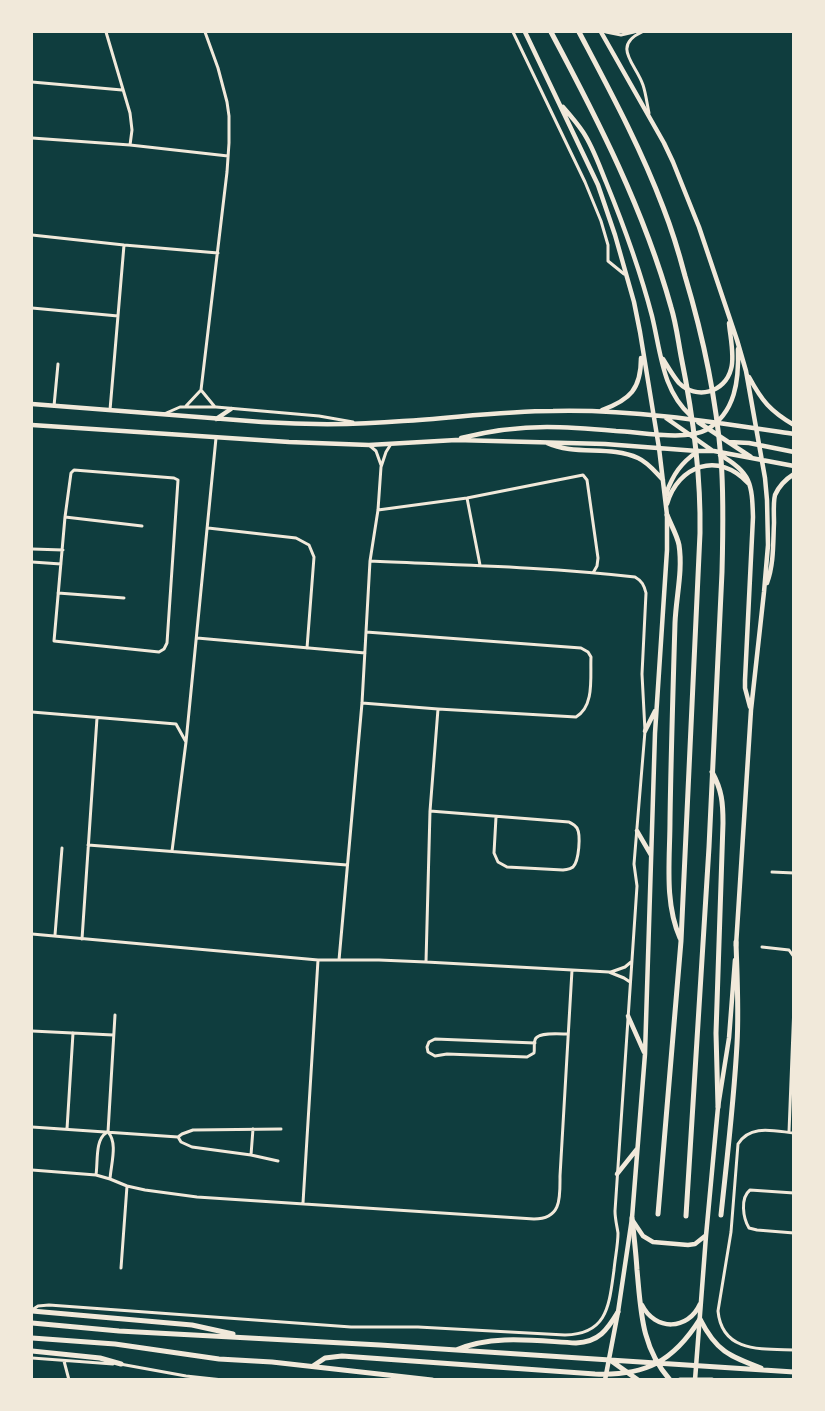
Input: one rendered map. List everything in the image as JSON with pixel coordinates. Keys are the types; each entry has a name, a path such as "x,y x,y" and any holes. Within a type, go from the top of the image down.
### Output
{"main road":[{"path":"525,32 598,185 615,235 628,280 641,340 664,481 667,515 679,546 680,588 676,613 671,741 669,885 675,926 681,941"},
{"path":"551,32 587,99 622,174 651,248 671,308 694,426 701,506 681,941 658,1214"},
{"path":"579,32 643,159 676,241 695,306 710,377 721,461 722,572 686,1216"},
{"path":"601,32 664,143 699,227 746,371 767,500 768,545 751,710 729,1038 718,1107 695,1379"},
{"path":"557,100 575,121 591,146 621,219 652,316 670,389 675,399 696,420 754,459"},
{"path":"660,354 679,382 688,389 699,393 710,392 721,386 728,378 732,367 729,315"},
{"path":"597,412 624,400 632,393 640,373 641,340"},
{"path":"456,440 485,432 546,427 682,436 708,429 728,408 736,387 737,340"},
{"path":"746,371 764,402 794,425"},
{"path":"32,404 281,423 403,421 530,411 597,412 664,416 794,434"},
{"path":"216,419 231,409"},
{"path":"664,416 714,452 731,461 748,477 753,517 745,688 751,710"},
{"path":"32,425 216,438 369,445 456,440 659,448 714,452 794,466"},
{"path":"544,442 557,448 621,453 638,458 651,467 664,481"},
{"path":"665,496 670,480 684,461 707,447 728,442 794,452"},
{"path":"605,1377 618,1312 632,1218 645,1054 656,709 668,550 667,504 675,484 682,476 702,466 712,465 734,471 750,485"},
{"path":"764,592 770,574 775,495 782,484 794,474"},
{"path":"645,731 656,709"},
{"path":"712,772 722,792 724,836 716,1033 718,1107"},
{"path":"637,831 651,855"},
{"path":"721,1215 737,1042 736,942"},
{"path":"628,1016 645,1054"},
{"path":"617,1174 637,1149"},
{"path":"632,1218 643,1236 653,1242 692,1245 706,1236"},
{"path":"632,1218 644,1330 650,1350 670,1380"},
{"path":"639,1297 642,1307 649,1316 669,1325 680,1324 689,1318 697,1311 701,1300"},
{"path":"32,1310 192,1325 249,1337"},
{"path":"455,1351 472,1344 491,1341 587,1341 599,1336 618,1312"},
{"path":"313,1366 325,1358 342,1356 605,1377 629,1373 657,1363 684,1341 699,1319"},
{"path":"699,1319 707,1335 717,1346 746,1362 769,1371"},
{"path":"32,1323 119,1331 249,1337 794,1372"},
{"path":"32,1338 115,1344 219,1359 313,1366 432,1380"},
{"path":"32,1351 100,1358 121,1364"},
{"path":"608,1359 638,1380"},
{"path":"680,1380 712,1380"}],"street":[{"path":"106,32 130,113 132,130 130,145"},
{"path":"186,406 201,390 228,156 227,102 205,32"},
{"path":"513,32 585,182 608,245 608,261 628,280"},
{"path":"606,32 621,35 634,32"},
{"path":"642,32 632,37 627,44 627,52 643,86 649,118"},
{"path":"32,82 123,90"},
{"path":"32,138 130,145 228,156"},
{"path":"32,235 218,253"},
{"path":"110,410 124,245"},
{"path":"32,309 118,316"},
{"path":"54,406 58,364"},
{"path":"201,390 216,407"},
{"path":"163,414 176,407 216,407 319,416 358,423"},
{"path":"172,851 186,742 216,438"},
{"path":"339,960 366,653 370,561 378,510 381,467 391,444"},
{"path":"369,445 375,451 381,467"},
{"path":"74,470 178,480 167,643 164,649 155,652 54,641 65,517 71,473 74,470"},
{"path":"378,510 467,498 583,475 587,480 597,550 597,566 593,573"},
{"path":"467,498 480,566"},
{"path":"65,517 142,526"},
{"path":"208,528 296,538 309,545 314,557 307,648"},
{"path":"32,549 63,550"},
{"path":"32,1310 38,1306 49,1305 351,1327 418,1327 565,1335 579,1334 591,1329 605,1315 610,1299 618,1239 615,1214 617,1174 637,886 634,864 645,731 642,674 646,593 644,585 640,579 635,577 593,573 370,561"},
{"path":"32,562 61,564"},
{"path":"58,592 124,598"},
{"path":"362,703 576,717 582,714 589,700 591,657 588,652 577,647 366,632"},
{"path":"197,638 366,653"},
{"path":"426,962 430,811 438,709"},
{"path":"32,712 176,724 186,742"},
{"path":"82,939 97,718"},
{"path":"430,811 564,821 573,824 579,835 576,862 563,870 502,865 494,853 496,817"},
{"path":"88,845 346,865"},
{"path":"55,936 62,848"},
{"path":"772,872 794,873"},
{"path":"32,934 318,960 380,960 609,972 630,982"},
{"path":"762,947 789,950 794,957"},
{"path":"303,1203 318,960"},
{"path":"609,972 632,962"},
{"path":"32,1170 96,1175 127,1185 197,1197 545,1218 558,1207 560,1196 572,970"},
{"path":"794,1005 791,1132 755,1131 745,1135 738,1144 731,1232 718,1311 720,1322 735,1342 747,1347 794,1350"},
{"path":"110,1179 113,1142 108,1132 114,1015"},
{"path":"32,1031 113,1035"},
{"path":"68,1129 73,1033"},
{"path":"535,1042 435,1039 429,1042 427,1047 428,1052 435,1056 447,1054 527,1057 534,1053 536,1038 541,1035 568,1034"},
{"path":"32,1127 178,1137 193,1130 281,1129"},
{"path":"251,1155 253,1129"},
{"path":"96,1175 99,1142 108,1132"},
{"path":"178,1137 181,1142 192,1148 251,1155 278,1161"},
{"path":"121,1268 127,1185"},
{"path":"794,1193 750,1190 744,1197 745,1218 749,1228 794,1233"},
{"path":"32,1358 121,1364 223,1380"},
{"path":"63,1360 69,1380"}]}
